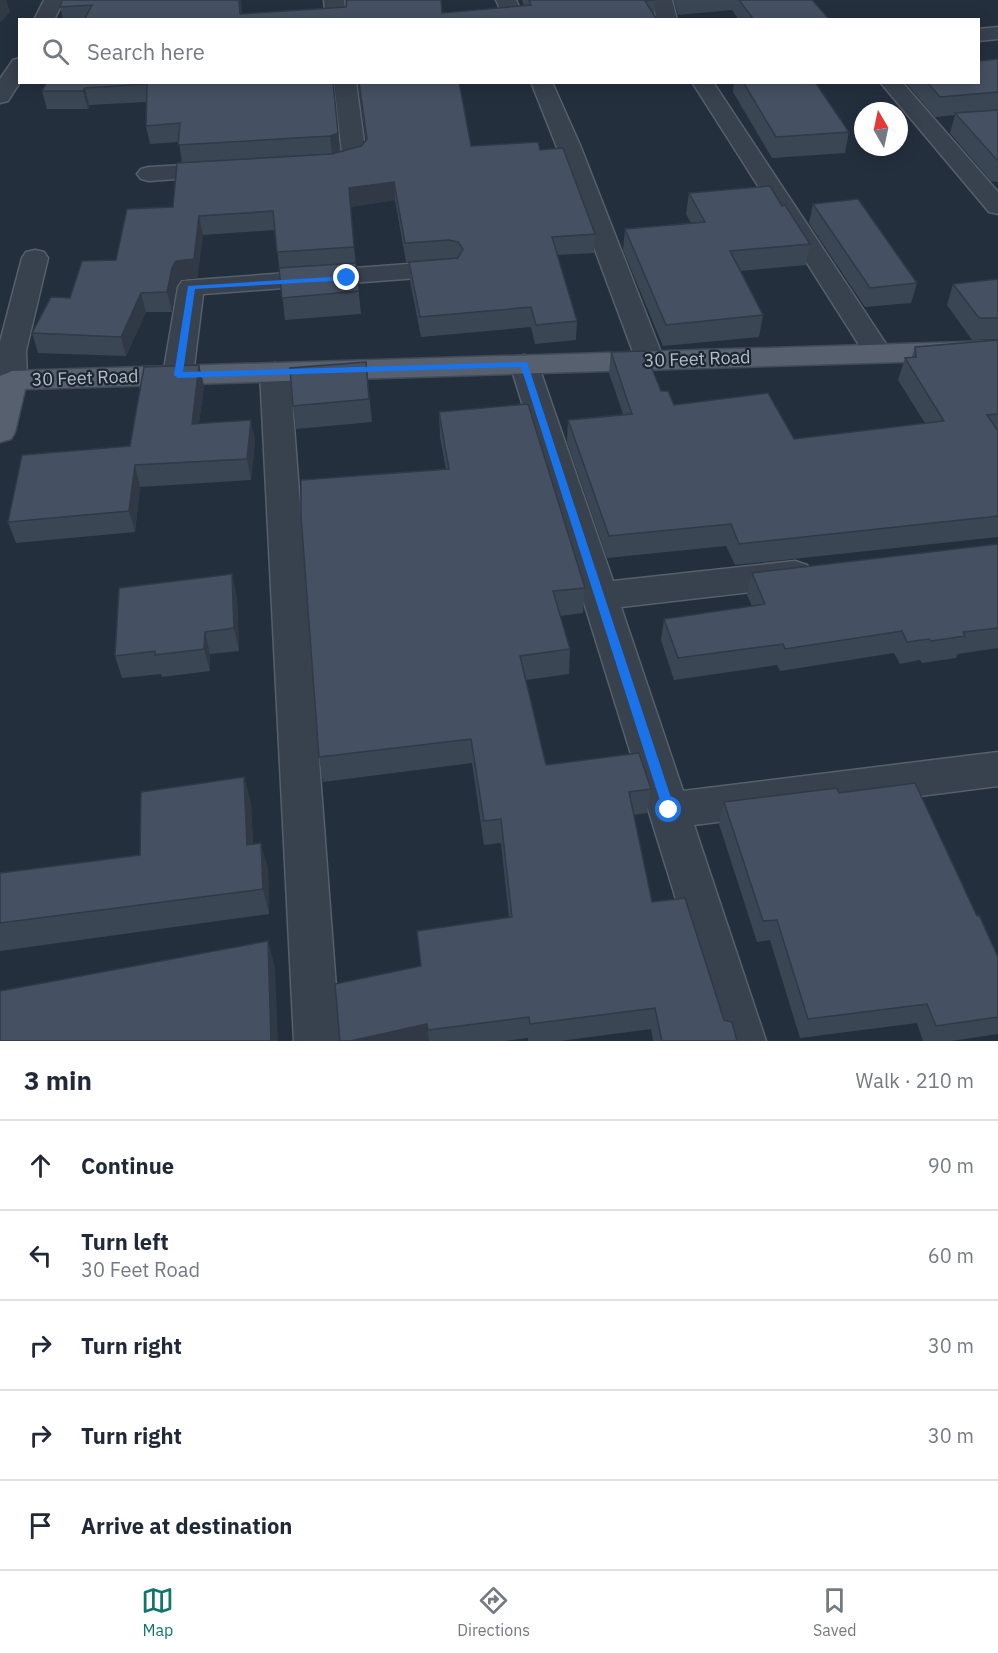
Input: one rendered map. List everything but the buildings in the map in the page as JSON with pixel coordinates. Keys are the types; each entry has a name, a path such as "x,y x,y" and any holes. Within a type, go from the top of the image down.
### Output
{"main road":[{"name":"30 Feet Road","path":"6,380 998,350"},
{"path":"0,432 6,380"}],"street":[{"path":"45,18 54,0"},
{"path":"334,0 336,18"},
{"path":"506,0 513,18"},
{"path":"662,0 666,18"},
{"path":"980,35 998,33"},
{"path":"0,96 18,67"},
{"path":"299,165 334,163 354,157 345,84"},
{"path":"541,84 556,146 650,360"},
{"path":"703,84 878,353"},
{"path":"892,84 998,207"},
{"path":"928,126 951,124"},
{"path":"149,174 241,169"},
{"path":"6,380 35,258"},
{"path":"178,375 188,276 449,269"},
{"path":"524,364 669,810 736,1040"},
{"path":"275,372 317,1041"},
{"path":"600,596 834,569"},
{"path":"669,810 998,769"}],"route":[{"path":"347,278 191,287 178,375 524,364 669,810"}]}
